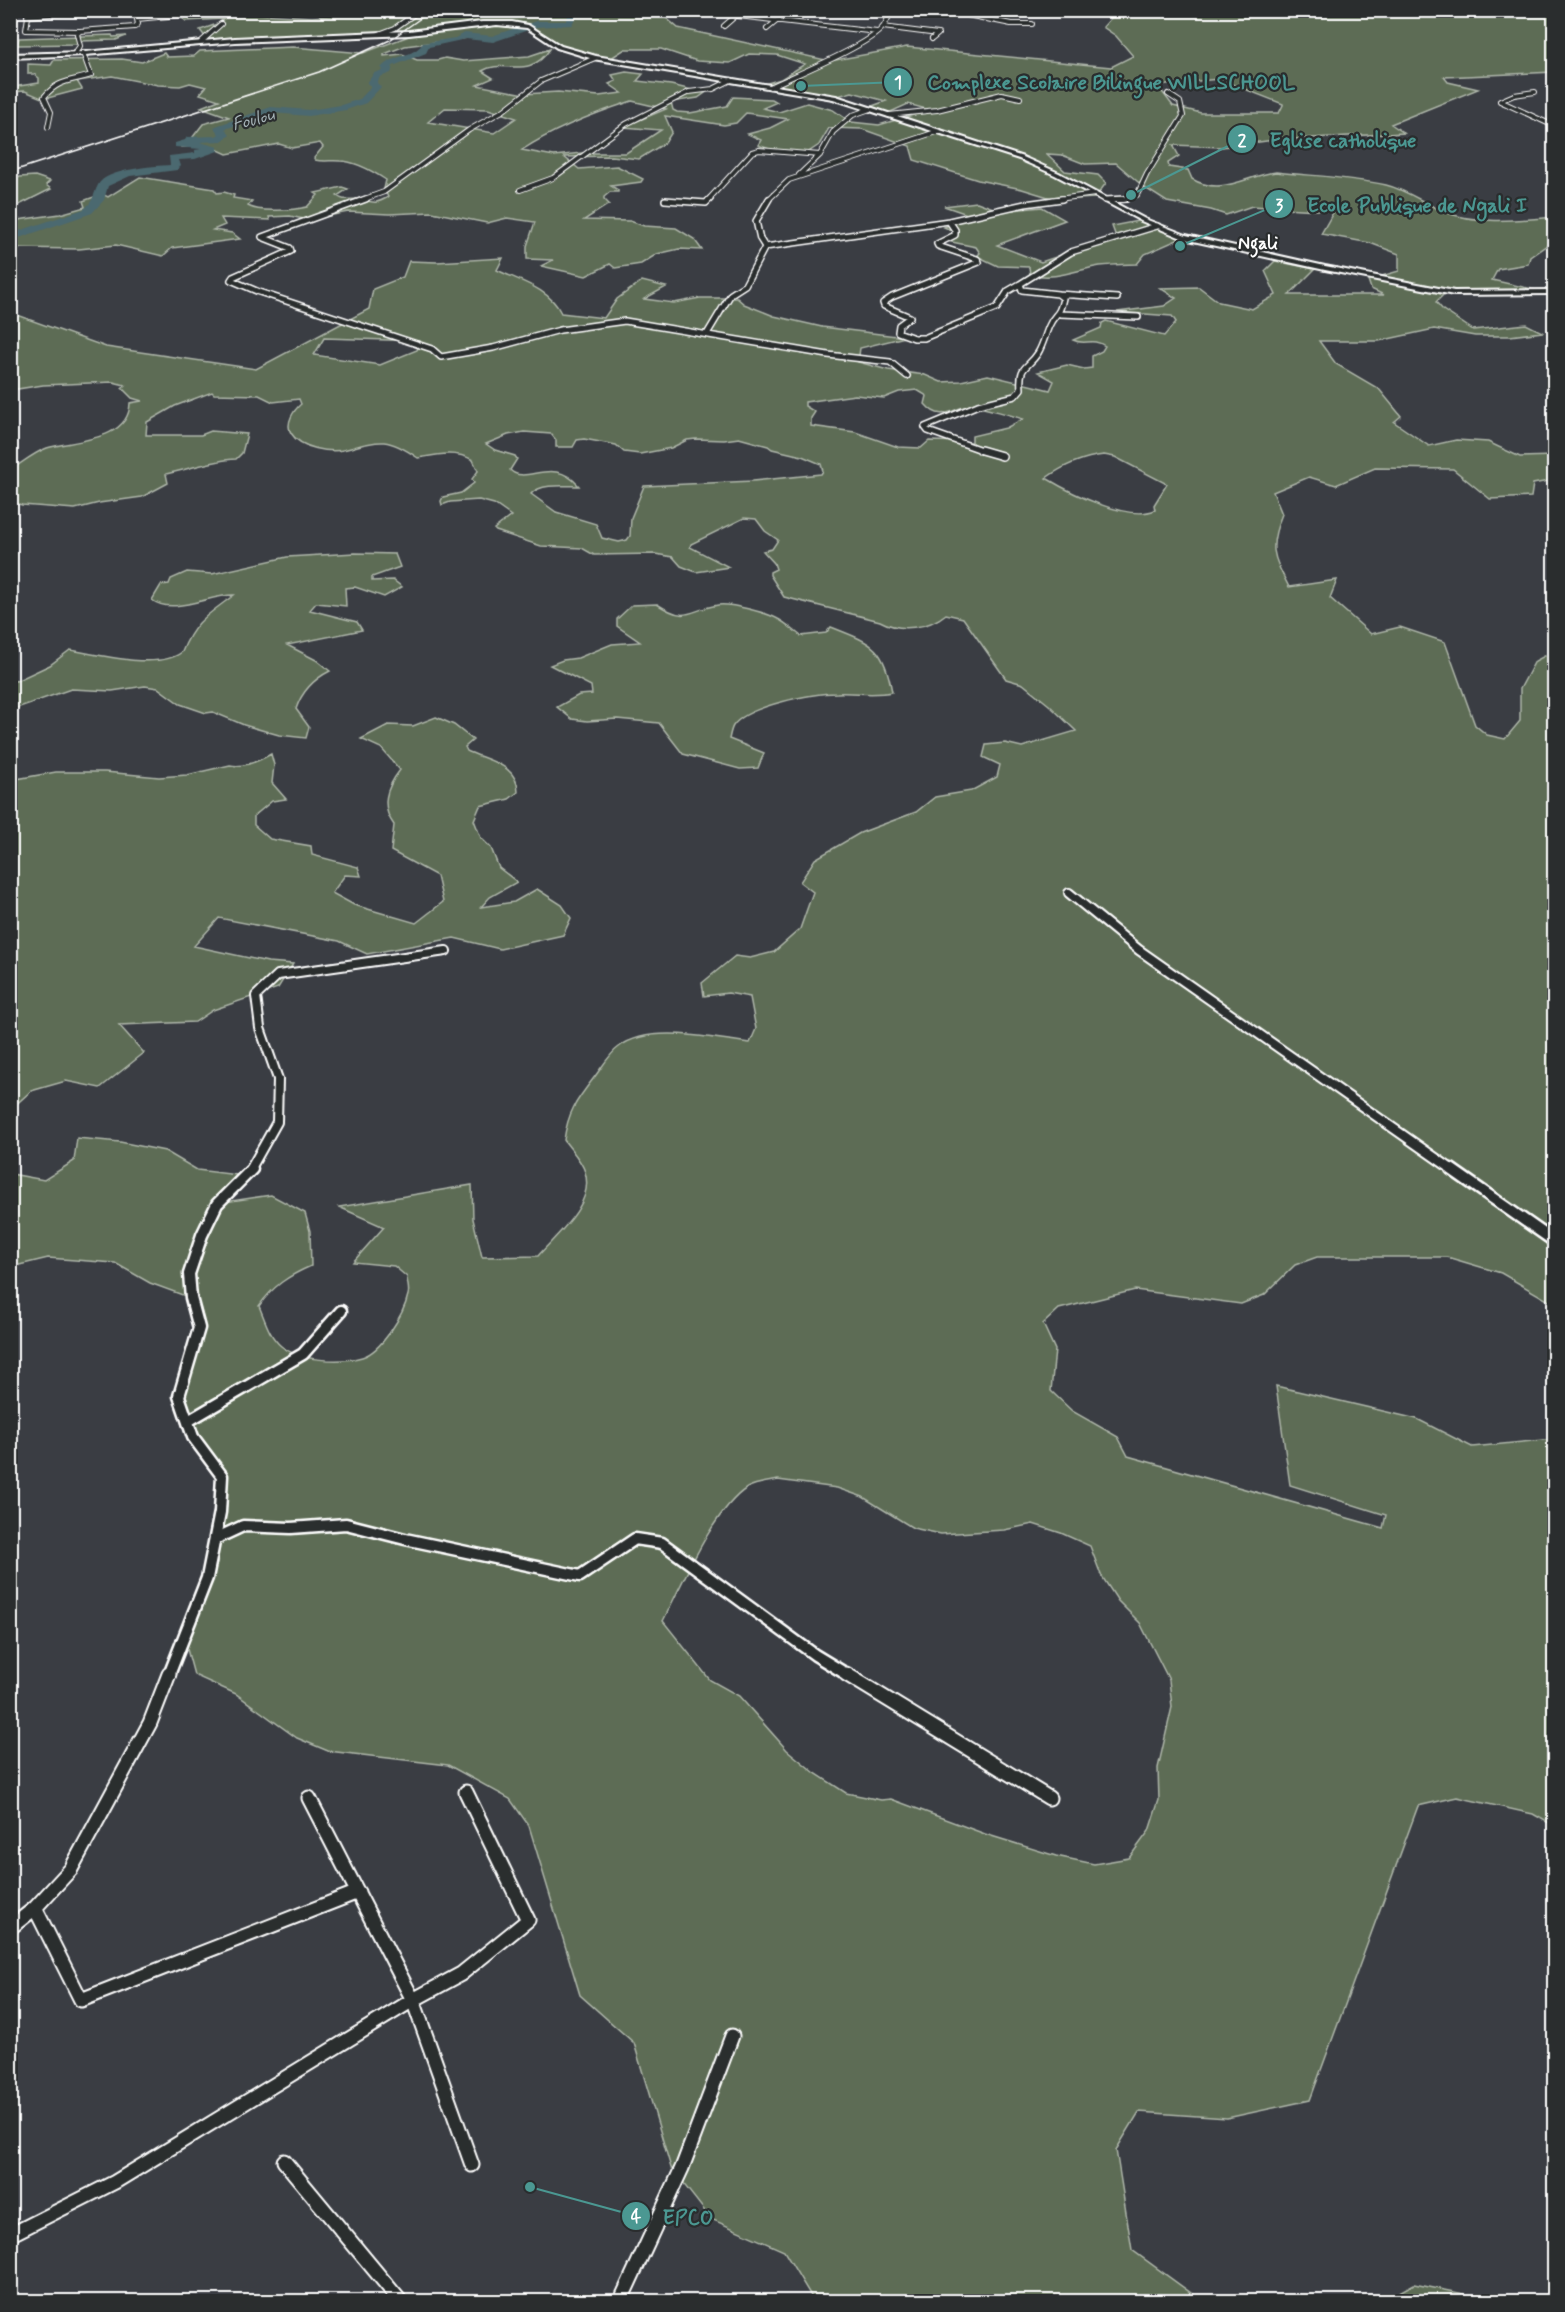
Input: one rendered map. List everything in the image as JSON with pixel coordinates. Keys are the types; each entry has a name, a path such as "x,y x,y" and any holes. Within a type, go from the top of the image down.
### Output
{"street":[{"path":"29,10 26,30 80,31 135,27 138,24 135,10"},
{"path":"27,16 98,10"},
{"path":"137,19 231,10"},
{"path":"379,34 395,28 420,10"},
{"path":"724,26 738,16 741,10"},
{"path":"766,30 790,10"},
{"path":"770,87 848,50 877,32 883,27 892,10"},
{"path":"943,10 1011,24 1032,24"},
{"path":"738,16 877,32"},
{"path":"10,56 201,42 379,34 512,23 528,26 559,46 595,58 834,97 936,132 1022,158 1157,226 1184,237 1425,289 1454,293 1553,294"},
{"path":"201,42 221,24"},
{"path":"883,27 938,33 932,39"},
{"path":"75,53 80,46 77,34 80,31"},
{"path":"48,127 51,112 44,97 53,84 91,75 83,52"},
{"path":"595,58 541,81 504,110 469,130 384,192 262,237 290,248 291,251 233,277 231,280 259,292 432,349 441,357 493,348 560,330 626,321 828,355 890,362 907,376"},
{"path":"520,190 553,178 626,124 689,92 713,89 731,80"},
{"path":"1535,93 1514,95 1500,100 1554,126"},
{"path":"889,115 936,110 1002,94 1020,98"},
{"path":"1105,200 1122,200 1137,195 1149,167 1174,134 1183,116 1180,102 1168,94"},
{"path":"797,177 820,155 833,132 853,115 870,109"},
{"path":"765,247 760,239 756,221 766,201 789,180 936,132"},
{"path":"665,200 706,203 752,152 759,150 820,155"},
{"path":"765,247 949,221 1025,204 1095,194"},
{"path":"949,221 955,230 955,235 937,243 938,246 977,259 979,262 892,297 884,303 885,306 910,316 899,325 898,332 914,338 924,338 997,308 1008,291 1071,252 1157,226"},
{"path":"707,334 731,294 745,285 765,247"},
{"path":"1020,284 1022,290 1117,298"},
{"path":"1002,456 968,447 925,427 978,405 1015,396 1021,389 1020,375 1028,361 1038,354 1050,323 1060,314 1063,298 1058,294"},
{"path":"1060,314 1138,318"},
{"path":"1070,893 1139,950 1554,1241"},
{"path":"10,1928 35,1908 71,1869 150,1723 207,1578 220,1512 222,1476 193,1437 179,1396 199,1328 191,1298 189,1274 202,1235 217,1204 254,1166 278,1122 278,1078 261,1028 256,996 278,975 446,951"},
{"path":"188,1421 303,1354 341,1311"},
{"path":"215,1539 243,1527 291,1528 346,1524 405,1539 580,1576 635,1539 662,1543 815,1655 1049,1797"},
{"path":"10,2235 115,2182 413,2000 461,1974 528,1920 466,1792"},
{"path":"309,1797 413,2000 472,2165"},
{"path":"35,1908 81,2000 358,1892"},
{"path":"620,2301 682,2168 732,2036"},
{"path":"284,2161 401,2301"}],"green space":[{"path":"413,10 658,11 678,28 830,61 907,47 1111,67 1133,56 1116,36 1103,27 1117,11 1135,11 1152,16 1211,10 1554,11 1554,72 1444,77 1448,82 1478,89 1391,124 1404,133 1274,140 1222,147 1173,145 1179,156 1168,163 1169,167 1188,170 1192,179 1214,186 1276,172 1331,177 1394,187 1445,212 1471,219 1499,221 1554,217 1554,240 1530,257 1528,264 1498,269 1492,280 1550,293 1434,291 1444,294 1436,302 1443,310 1473,330 1526,324 1542,332 1510,336 1475,336 1434,329 1379,341 1319,341 1336,364 1379,389 1401,416 1394,422 1429,446 1456,440 1488,442 1520,457 1554,456 1554,480 1533,484 1531,497 1490,499 1453,469 1375,468 1336,485 1309,477 1273,492 1282,514 1275,535 1274,552 1289,587 1337,580 1330,598 1371,634 1400,627 1445,642 1475,725 1487,735 1505,739 1520,721 1520,689 1535,661 1554,651 1554,1304 1501,1273 1447,1257 1317,1257 1295,1265 1264,1295 1241,1304 1135,1290 1059,1309 1043,1324 1055,1350 1051,1391 1072,1411 1118,1437 1128,1456 1383,1528 1386,1515 1290,1485 1276,1386 1417,1419 1472,1447 1554,1439 1554,1826 1533,1814 1457,1797 1418,1806 1310,2100 1227,2118 1139,2112 1116,2150 1132,2250 1202,2301 814,2301 784,2251 711,2219 671,2168 634,2043 580,1995 529,1826 510,1799 448,1765 328,1751 297,1738 236,1694 194,1675 184,1638 207,1578 222,1476 193,1437 179,1396 199,1328 191,1298 150,1283 115,1263 48,1258 11,1267 11,1174 44,1180 74,1161 77,1138 120,1142 165,1151 197,1170 238,1175 218,1203 271,1195 305,1213 310,1231 311,1266 282,1282 259,1306 273,1338 281,1346 298,1355 331,1360 353,1359 369,1354 384,1340 402,1312 409,1293 407,1277 394,1266 353,1262 384,1227 339,1207 472,1185 473,1219 482,1257 538,1256 572,1218 585,1196 587,1184 584,1168 564,1140 566,1130 570,1114 577,1101 615,1050 632,1040 664,1034 682,1034 750,1043 756,1029 750,997 728,993 704,996 702,983 735,956 750,958 774,952 800,929 813,892 800,882 815,859 860,833 916,812 935,797 971,791 997,777 1000,765 983,757 986,745 1005,743 1022,747 1076,731 1023,684 1006,679 963,618 946,614 922,626 896,627 784,597 770,575 770,572 776,569 774,563 763,551 772,549 778,540 765,531 756,519 744,518 691,544 690,547 729,567 696,572 681,566 673,557 655,554 594,555 582,548 541,546 496,531 494,529 511,516 494,504 479,500 450,502 442,505 443,497 461,493 474,483 472,479 478,471 473,460 452,454 418,458 406,450 384,442 332,451 308,446 295,438 289,429 291,417 301,404 299,399 273,402 259,395 214,394 212,392 175,406 147,422 146,435 201,435 211,431 247,434 242,453 236,459 166,474 168,483 142,497 75,509 11,502 11,470 32,455 47,448 84,441 110,432 127,416 130,403 142,401 132,398 122,388 125,385 113,382 43,385 11,390 11,313 106,347 256,369 369,309 373,289 403,277 409,261 437,262 503,258 497,270 542,292 550,298 561,313 604,318 617,299 642,281 666,287 644,299 674,303 700,298 737,298 744,304 774,316 822,327 905,337 860,348 858,362 888,370 925,375 941,382 961,381 988,375 1050,390 1054,381 1038,372 1067,365 1084,369 1092,368 1092,356 1102,351 1105,346 1096,342 1073,340 1101,328 1102,323 1106,321 1164,336 1176,322 1172,316 1117,312 1164,306 1176,298 1160,288 1199,287 1219,302 1252,309 1276,295 1265,271 1275,261 1315,269 1289,295 1384,295 1371,289 1368,280 1399,271 1399,254 1370,243 1321,234 1334,211 1252,206 1226,215 1167,202 1145,188 1116,163 1085,164 1062,155 1047,154 1065,171 1098,175 1106,183 1095,198 1058,200 1022,189 978,180 914,160 910,146 862,129 829,128 819,145 804,155 775,151 758,145 761,140 748,134 770,128 788,119 746,113 736,123 724,125 665,116 672,132 665,143 639,159 612,156 564,157 579,169 617,166 643,179 641,182 611,186 618,192 610,192 604,197 609,204 584,220 630,221 644,226 676,228 694,239 702,250 679,249 657,254 641,264 615,268 610,264 586,276 541,266 553,260 527,259 527,246 535,222 507,218 487,223 432,212 389,214 348,212 308,220 290,216 269,217 270,220 221,218 225,225 213,230 232,233 240,239 172,248 163,256 116,245 79,249 18,248 11,253 11,221 60,214 85,207 83,201 102,194 108,197 140,177 214,189 217,193 224,192 234,195 233,198 252,201 248,206 253,208 269,210 307,207 318,195 315,193 342,187 348,189 337,196 344,199 377,202 388,197 384,189 386,180 370,170 346,161 315,160 314,158 323,147 320,143 292,148 279,144 227,154 212,147 181,147 179,145 189,142 203,124 229,117 201,107 219,100 200,94 206,87 190,83 180,86 158,85 112,76 77,81 82,89 44,99 25,91 11,92 19,86 39,83 39,78 34,74 28,74 28,64 51,65 54,60 122,59 142,62 164,53 167,57 194,56 200,51 293,47 363,53 409,36 427,32 209,42 200,30 224,19 186,21 182,18 203,11 312,17","holes":["516,30 534,30 559,47 619,62 611,58 625,49 661,49 697,61 730,63 749,54 777,55 805,64 781,79 764,84 767,86 834,97 852,92 886,101 864,109 884,115 908,104 930,110 879,125 851,122 833,110 807,103 779,112 763,108 777,102 772,99 733,97 727,106 690,113 677,112 673,110 671,102 698,98 705,93 671,85 637,81 643,74 626,72 612,75 616,81 609,84 622,93 599,96 558,92 524,94 477,85 493,78 482,71 499,67 525,67 542,59 550,49 529,56 463,61 445,58 417,60 402,54 384,56 384,54 405,46 468,38 493,39","1219,79 1283,104 1279,113 1201,113 1173,106 1157,85","632,101 666,109 623,127 661,130 626,153 582,153 554,156 522,150 562,128","445,108 488,109 516,118 494,133 428,122","324,338 420,341 417,350 380,365 314,355","917,390 927,396 925,404 938,413 944,414 972,406 1023,419 1006,428 972,436 972,442 929,441 921,448 898,447 855,432 811,426 811,418 815,412 805,406 805,402 855,395 884,398 899,392","524,432 551,434 556,440 556,447 573,447 577,440 584,439 616,445 624,452 640,454 671,448 687,440 739,438 802,456 821,464 823,471 821,474 753,481 644,486 631,518 630,536 627,540 619,542 602,538 596,524 556,512 531,494 541,488 579,486 569,477 550,472 516,474 510,470 517,459 515,456 495,450 486,444 508,435","1104,455 1115,457 1167,484 1154,505 1155,510 1143,513 1115,509 1084,498 1046,478 1067,466","778,1480 837,1488 863,1497 913,1528 941,1534 1004,1530 1033,1524 1090,1546 1101,1575 1118,1601 1140,1623 1169,1680 1172,1707 1158,1768 1159,1800 1149,1831 1129,1858 1094,1864 1056,1856 985,1834 891,1799 881,1800 846,1793 815,1773 787,1750 739,1696 710,1680 663,1621 710,1530 734,1499 754,1485"]},
{"path":"112,35 113,37 126,36 116,40 79,41 77,44 17,45 19,38"},
{"path":"35,176 50,181 46,185 51,189 11,209 11,181 20,177"},
{"path":"977,202 1001,211 1042,207 1065,220 997,245 1041,262 1116,237 1112,226 1143,220 1184,237 1145,254 1137,264 1100,266 1057,276 1039,276 1030,274 1029,267 998,266 977,256 980,253 976,247 947,241 953,231 944,227 973,216 944,206"},
{"path":"355,553 395,554 400,567 372,577 372,581 393,580 402,587 384,597 355,587 345,588 346,606 316,603 310,610 357,622 362,630 287,645 316,660 330,671 309,686 296,709 309,727 306,738 279,735 244,725 213,712 206,713 180,704 158,688 145,686 112,691 71,689 11,710 11,680 16,681 50,665 70,650 128,660 171,658 182,652 192,632 203,619 234,595 170,606 152,600 161,585 169,584 171,579 187,572 212,574 287,557"},
{"path":"657,604 667,610 682,614 718,605 758,611 778,619 801,636 826,633 831,627 856,637 874,648 885,664 892,692 813,695 781,702 752,712 733,726 729,739 764,753 758,768 740,769 683,754 659,723 617,719 587,721 572,719 557,707 579,695 592,694 591,686 550,665 578,658 612,644 640,642 617,626 617,619 632,605"},
{"path":"436,717 454,725 473,740 465,747 467,751 507,769 517,783 518,792 509,799 480,806 474,820 481,838 491,848 499,868 517,882 490,897 481,907 514,902 537,889 562,905 571,918 563,935 500,949 454,938 367,954 339,941 219,918 194,946 268,962 293,964 278,988 213,1010 195,1022 119,1025 144,1053 100,1088 66,1081 31,1091 11,1109 11,780 56,772 105,772 159,777 187,775 230,765 246,765 271,754 274,765 272,783 286,799 272,801 254,816 254,825 270,839 311,846 312,855 358,867 361,876 345,875 332,893 354,905 416,923 443,902 437,876 391,851 394,825 387,811 386,797 400,770 381,748 361,739 388,725 413,726"},
{"path":"1414,2284 1464,2294 1483,2301 1383,2301"}],"waterway":[{"name":"Foulou","path":"10,238 88,211 98,200 103,185 118,176 173,168 176,166 173,158 195,156 201,154 199,152 214,149 198,145 179,145 189,142 190,139 219,139 225,135 219,128 271,110 309,113 343,108 363,101 376,87 372,83 377,75 388,71 386,68 390,64 423,51 426,45 457,40 465,36 493,39 536,24 569,23 574,10"}],"railway":[{"path":"10,172 319,72 390,40 432,10"}],"place":[{"name":"Complexe Scolaire Bilingue WILLSCHOOL","path":"801,86"},
{"name":"Eglise catholique","path":"1131,195"},
{"name":"Ecole Publique de Ngali I","path":"1180,246"},
{"name":"EPCO","path":"530,2187"}],"district":[{"name":"Ngali","path":"1258,243"}]}
